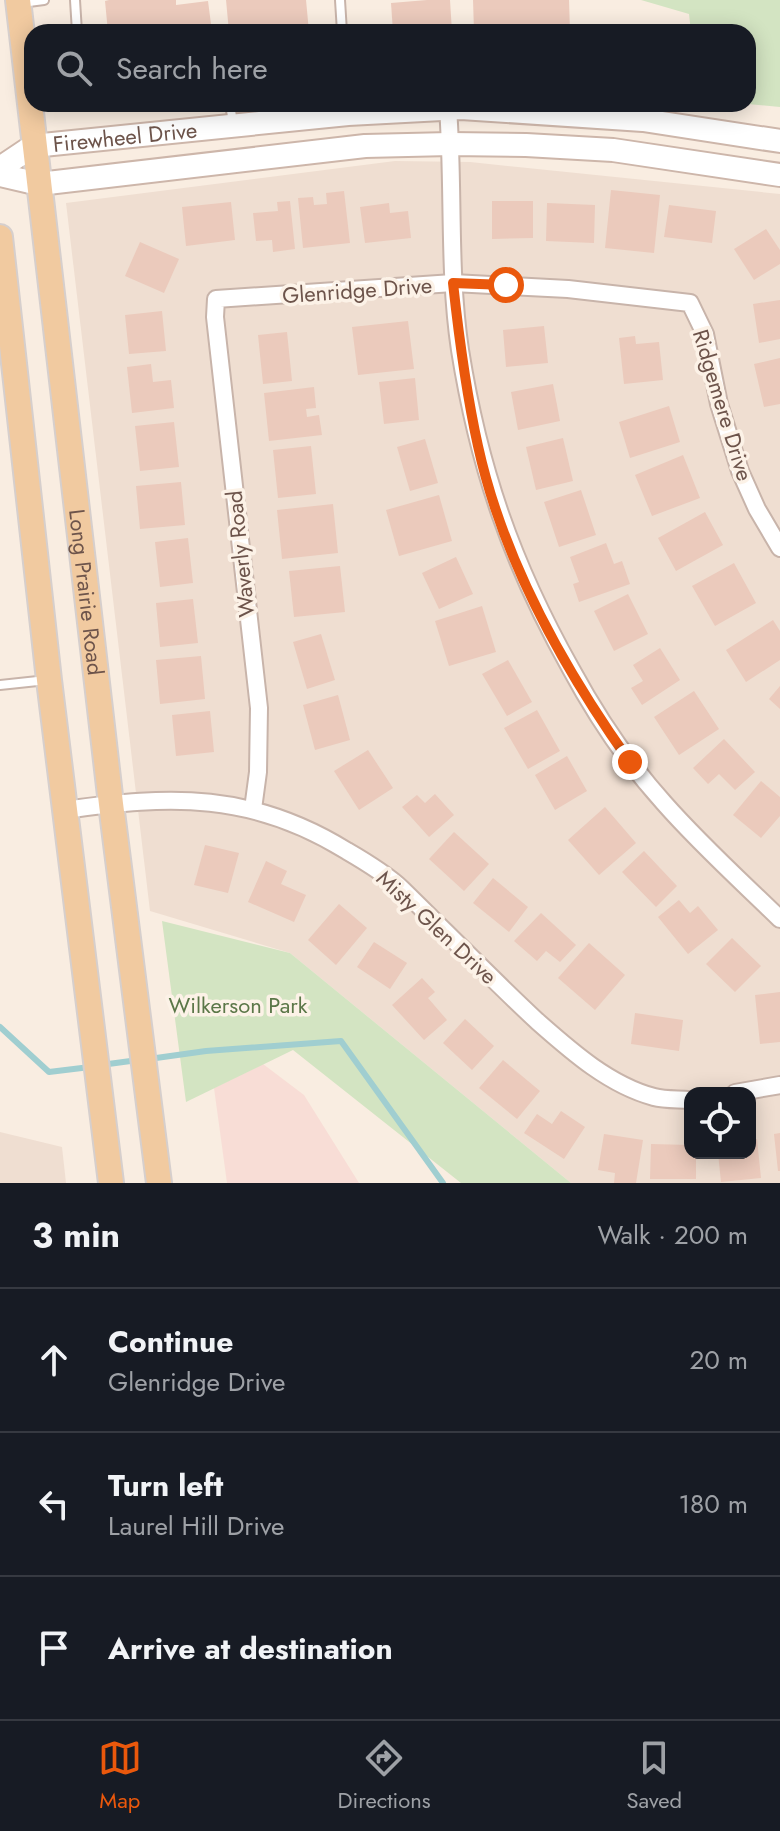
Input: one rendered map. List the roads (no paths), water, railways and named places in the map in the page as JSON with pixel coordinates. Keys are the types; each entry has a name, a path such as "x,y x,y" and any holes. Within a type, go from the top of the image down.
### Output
{"main road":[{"name":"Long Prairie Road","path":"18,2 24,60"},
{"name":"Long Prairie Road","path":"29,112 159,1183"},
{"name":"Long Prairie Road","path":"0,237 49,680 111,1183"}],"street":[{"name":"Firewheel Drive","path":"0,168 33,146 232,115 290,112"},
{"path":"448,112 453,283 460,349 479,448 503,526 543,618 596,715 663,802 780,919"},
{"name":"Firewheel Drive","path":"565,112 643,116 780,141"},
{"name":"Firewheel Drive","path":"0,175 39,184 365,146 450,144 613,150 780,175"},
{"name":"Glenridge Drive","path":"216,299 453,283 568,289 690,303"},
{"name":"Waverly Road","path":"216,299 216,328 259,708 258,772 253,809"},
{"name":"Ridgemere Drive","path":"690,303 705,334 719,404 740,471 757,509 780,548"},
{"name":"Misty Glen Drive","path":"65,810 173,799 219,802 253,809 332,841 385,875 567,1047 621,1084 655,1097 684,1099"},
{"path":"756,1089 780,1085"}],"lane":[{"path":"18,2 44,0"},
{"path":"75,0 76,24"},
{"path":"340,0 342,24"},
{"path":"0,685 49,680"}],"waterway":[{"path":"0,1027 49,1072 90,1067"},
{"path":"149,1059 206,1051 341,1041 443,1183"},
{"path":"101,1065 138,1060"}],"park label":[{"name":"Wilkerson Park","path":"238,1005"}]}
